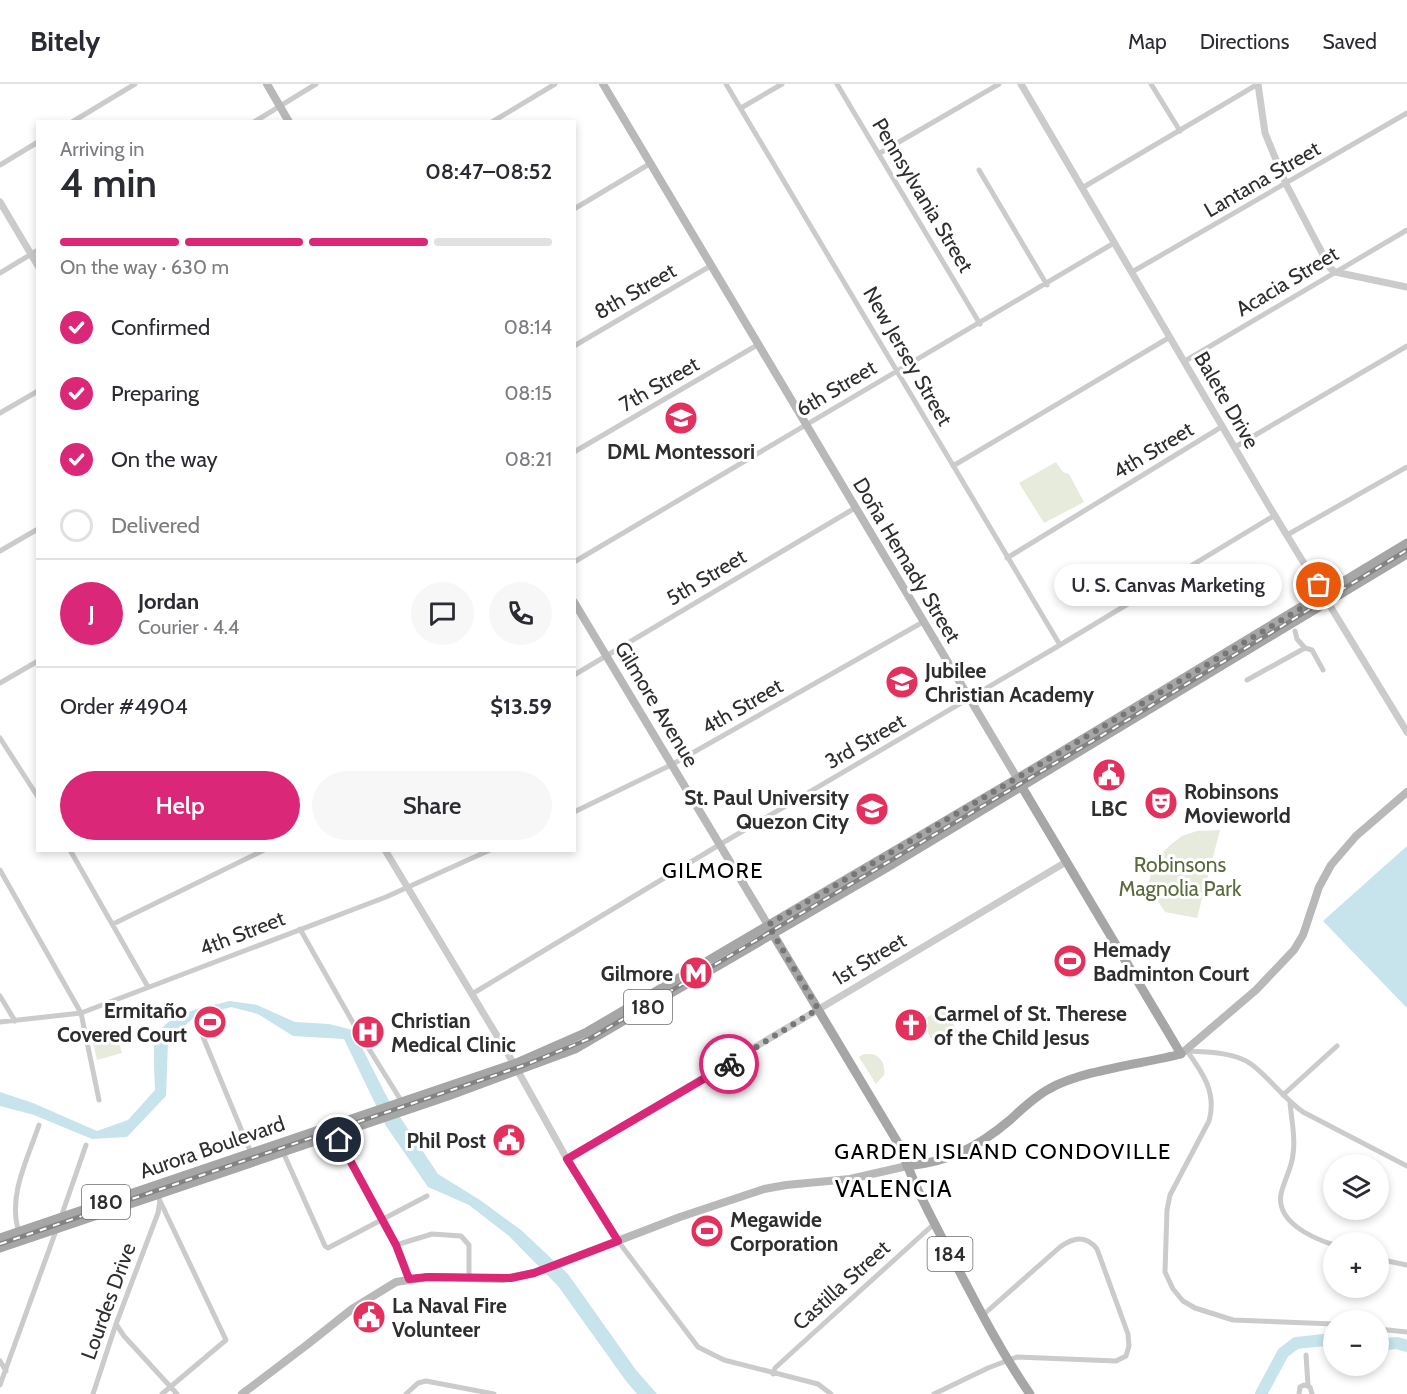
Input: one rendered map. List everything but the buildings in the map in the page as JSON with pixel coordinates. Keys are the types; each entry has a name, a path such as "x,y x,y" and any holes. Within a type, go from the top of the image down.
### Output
{"main road":[{"path":"267,84 288,120"},
{"name":"Doña Hemady Street","path":"603,84 1066,862 1184,1052"},
{"name":"Aurora Boulevard","path":"516,1068 587,1032 768,925 1292,628 1326,598 1407,543"},
{"name":"Aurora Boulevard","path":"0,1248 157,1194 251,1153 334,1129 584,1045 773,934 1326,598 1407,554"},
{"name":"Gilmore Avenue","path":"576,605 901,1148 907,1166"},
{"path":"242,1394 366,1299 389,1286 409,1279 428,1277 511,1278 534,1273 764,1189 850,1179 945,1159 979,1144 1032,1101 1068,1080 1184,1052 1256,990 1294,950 1303,935 1319,887 1331,866 1356,836 1407,792"},
{"name":"Aurora Boulevard","path":"215,1170 283,1152 334,1129"},
{"name":"184","path":"907,1166 1007,1360 1030,1394"},
{"name":"Aurora Boulevard","path":"0,1238 61,1216 157,1194"}],"street":[{"path":"75,120 135,84"},
{"path":"257,120 316,84"},
{"path":"495,120 555,84"},
{"name":"New Jersey Street","path":"726,84 1060,645"},
{"path":"741,108 782,84"},
{"name":"Pennsylvania Street","path":"837,84 980,324"},
{"path":"880,153 999,84"},
{"name":"Balete Drive","path":"1021,84 1275,515 1407,732"},
{"path":"1151,84 1180,131"},
{"path":"1082,188 1258,84 1265,133 1286,184 1327,262 1335,272 1407,287"},
{"name":"Lantana Street","path":"1132,272 1407,113"},
{"path":"0,165 36,143"},
{"path":"576,208 651,163"},
{"path":"979,170 1047,285"},
{"path":"0,202 34,253 0,273"},
{"name":"Acacia Street","path":"1185,361 1407,230"},
{"name":"6th Street","path":"576,561 1047,285 1114,243"},
{"name":"8th Street","path":"576,345 712,266"},
{"path":"953,466 1170,337"},
{"name":"7th Street","path":"576,451 759,344"},
{"path":"1235,447 1407,346"},
{"path":"0,413 36,392"},
{"name":"4th Street","path":"1007,558 1223,426"},
{"path":"1287,535 1407,467"},
{"name":"5th Street","path":"576,674 855,508"},
{"name":"3rd Street","path":"472,994 1275,515"},
{"path":"0,551 36,530"},
{"name":"4th Street","path":"576,811 673,764 923,622"},
{"path":"1292,628 1299,634 1305,648 1312,650 1323,670"},
{"path":"1247,680 1305,648"},
{"path":"0,683 36,662"},
{"path":"0,738 36,794"},
{"path":"71,852 148,987"},
{"path":"113,924 260,852"},
{"path":"386,852 516,1068 567,1159 618,1241 698,1347 724,1360 818,1384 831,1394"},
{"name":"4th Street","path":"0,1022 81,1013 408,888 486,852"},
{"name":"1st Street","path":"567,1159 1066,862"},
{"path":"0,870 81,1013 99,1100"},
{"path":"300,929 399,1106"},
{"path":"0,996 15,1021"},
{"path":"202,1037 251,1153"},
{"path":"1283,1095 1337,1046"},
{"path":"1184,1052 1220,1054 1249,1063 1290,1102 1311,1116 1407,1166"},
{"path":"1184,1052 1209,1086 1213,1109 1170,1195 1167,1210 1165,1272 1173,1289 1183,1301 1195,1308 1233,1320 1323,1324"},
{"path":"1290,1102 1294,1150 1281,1195 1281,1204 1284,1213 1296,1226 1323,1240"},
{"path":"19,1232 14,1214 16,1197 39,1125"},
{"path":"334,1129 381,1221 396,1245 409,1279"},
{"path":"0,1385 86,1145"},
{"path":"283,1152 325,1246 328,1248 428,1196"},
{"path":"157,1194 226,1340 162,1394"},
{"name":"Lourdes Drive","path":"93,1394 116,1324 158,1213 157,1194"},
{"path":"158,1213 170,1220"},
{"name":"Castilla Street","path":"773,1374 776,1368 798,1347 935,1223"},
{"path":"396,1245 432,1234 462,1236 469,1245 469,1279"},
{"path":"934,1394 1017,1357 1116,1361 1126,1356 1130,1346 1128,1334 1097,1249 1092,1242 1083,1238 1068,1241 983,1315"},
{"path":"1389,1261 1407,1265"},
{"path":"116,1324 124,1336 177,1394"},
{"path":"1389,1330 1407,1332"},
{"path":"1306,1355 1308,1385 1312,1394"},
{"path":"0,1361 6,1371"},
{"path":"406,1394 418,1383 426,1381 494,1394"},
{"path":"1299,1394 1300,1387 1308,1385"}],"green space":[{"path":"1056,462 1063,472 1069,474 1084,502 1044,523 1019,483"},
{"name":"Robinsons Magnolia Park","path":"1220,830 1197,918 1165,912 1148,886 1154,862 1182,836 1197,831"},
{"path":"944,1007 959,1034 936,1047 921,1021"},
{"path":"117,1037 122,1053 97,1060 93,1043"},
{"path":"864,1054 877,1056 884,1066 884,1075 876,1084 859,1057"}],"water":[{"path":"1407,846 1407,1008 1323,921"},
{"path":"229,1001 257,1005 295,1022 329,1024 353,1030 388,1099 438,1174 480,1200 521,1230 568,1274 636,1370 657,1394 637,1394 558,1286 509,1236 469,1205 428,1187 386,1126 344,1039 293,1036 258,1014 231,1007 193,1018 168,1042 166,1096 127,1137 92,1139 34,1115 0,1106 0,1092 33,1103 97,1131 128,1120 155,1090 154,1048 161,1029 168,1022 187,1012"}],"waterway":[{"path":"1261,1394 1283,1353 1296,1343 1323,1340"},
{"path":"1389,1344 1407,1346"}],"railway":[{"path":"0,1244 525,1065 591,1038 1111,730 1407,550"}],"way so far":[{"path":"729,1064 818,1009 768,925 1317,599 1324,594 1319,585"}],"place":[{"name":"DML Montessori","path":"681,418"},
{"name":"U. S. Canvas Marketing","path":"1319,585"},
{"name":"Jubilee Christian Academy","path":"902,682"},
{"name":"LBC","path":"1109,775"},
{"name":"Robinsons Movieworld","path":"1161,803"},
{"name":"St. Paul University Quezon City","path":"872,809"},
{"name":"Hemady Badminton Court","path":"1070,961"},
{"name":"Gilmore","path":"696,973"},
{"name":"Ermitaño Covered Court","path":"210,1022"},
{"name":"Carmel of St. Therese of the Child Jesus","path":"911,1025"},
{"name":"Christian Medical Clinic","path":"368,1032"},
{"name":"Phil Post","path":"509,1140"},
{"name":"Megawide Corporation","path":"707,1231"},
{"name":"La Naval Fire Volunteer","path":"369,1317"}],"district":[{"name":"GILMORE","path":"713,870"},
{"name":"GARDEN ISLAND CONDOVILLE","path":"1003,1151"},
{"name":"VALENCIA","path":"894,1188"}],"route":[{"path":"339,1140 396,1245 409,1279 428,1277 511,1278 534,1273 618,1241 567,1159 729,1064"}]}
